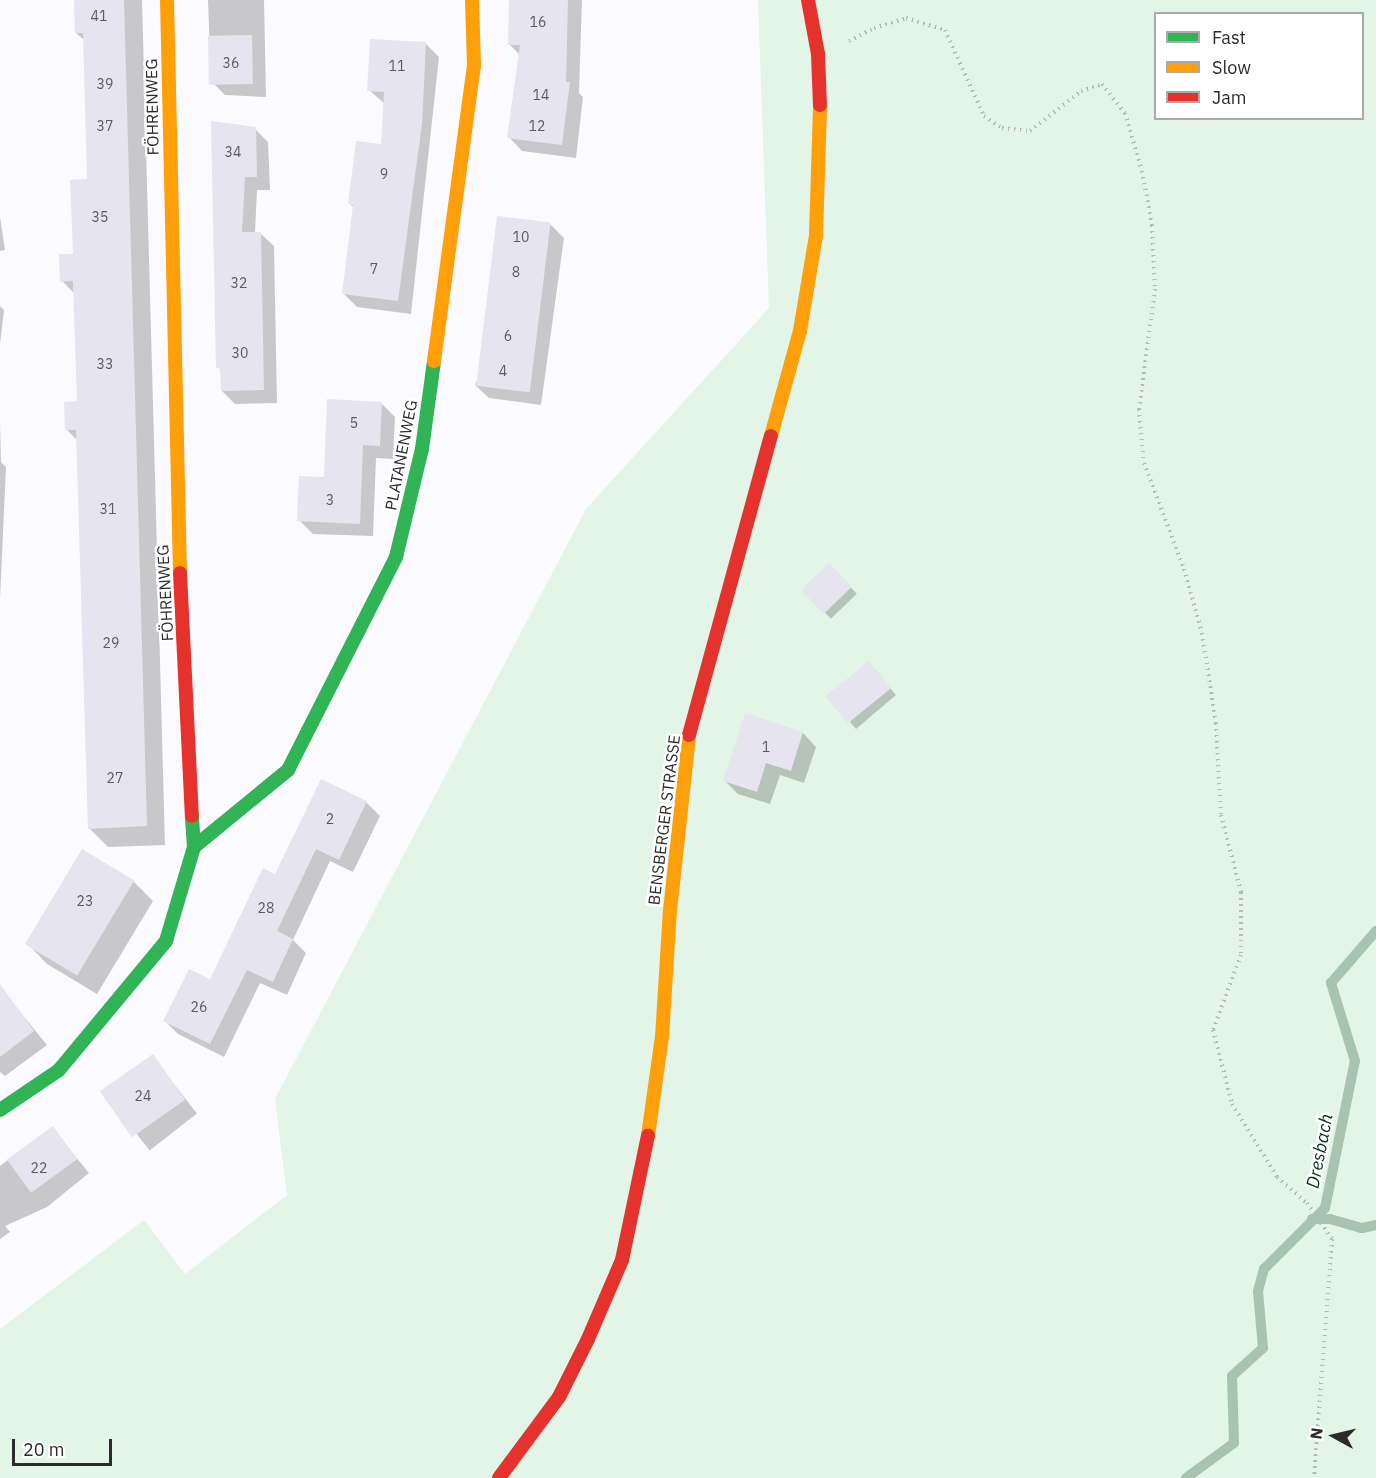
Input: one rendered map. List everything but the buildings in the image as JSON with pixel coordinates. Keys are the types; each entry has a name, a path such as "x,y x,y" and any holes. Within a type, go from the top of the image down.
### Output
{"street":[{"name":"FÖHRENWEG","path":"0,1110 59,1070 165,941 194,848 176,490 167,0"},
{"name":"PLATANENWEG","path":"194,848 288,770 396,557 422,449 474,66 472,0"},
{"name":"BENSBERGER STRASSE","path":"499,1478 559,1397 588,1339 622,1260 643,1175 662,1037 670,911 688,739 800,331 816,235 821,145 818,54 808,0"}],"path":[{"path":"818,54 874,28 906,18 945,30 984,116 1002,128 1030,131 1082,91 1102,84 1125,113 1142,171 1152,225 1155,288 1139,409 1144,463 1184,569 1202,633 1216,723 1221,814 1241,892 1241,955 1212,1029 1232,1104 1277,1177 1307,1203 1332,1239 1314,1478"}],"green space":[{"path":"758,0 1376,0 1376,1478 0,1478 0,1329 144,1220 185,1274 287,1195 275,1099 586,509 769,308"}],"waterway":[{"name":"Dresbach","path":"1186,1478 1234,1443 1232,1376 1263,1348 1258,1291 1264,1269 1325,1208 1355,1061 1331,983 1376,931"},
{"path":"1312,1219 1330,1219 1362,1228 1376,1225"}],"traffic: fast":[{"path":"194,847 288,770 396,557 422,449 434,361"},
{"path":"0,1110 59,1070 166,941 194,847 192,816"}],"traffic: slow":[{"path":"167,0 180,573"},
{"path":"434,361 474,66 472,0"},
{"path":"771,436 800,331 816,235 820,105"},
{"path":"648,1136 662,1037 670,911 689,735"}],"traffic: jam":[{"path":"808,0 818,54 820,105"},
{"path":"689,735 771,436"},
{"path":"180,573 192,816"},
{"path":"499,1478 559,1397 588,1339 622,1260 648,1136"}]}
